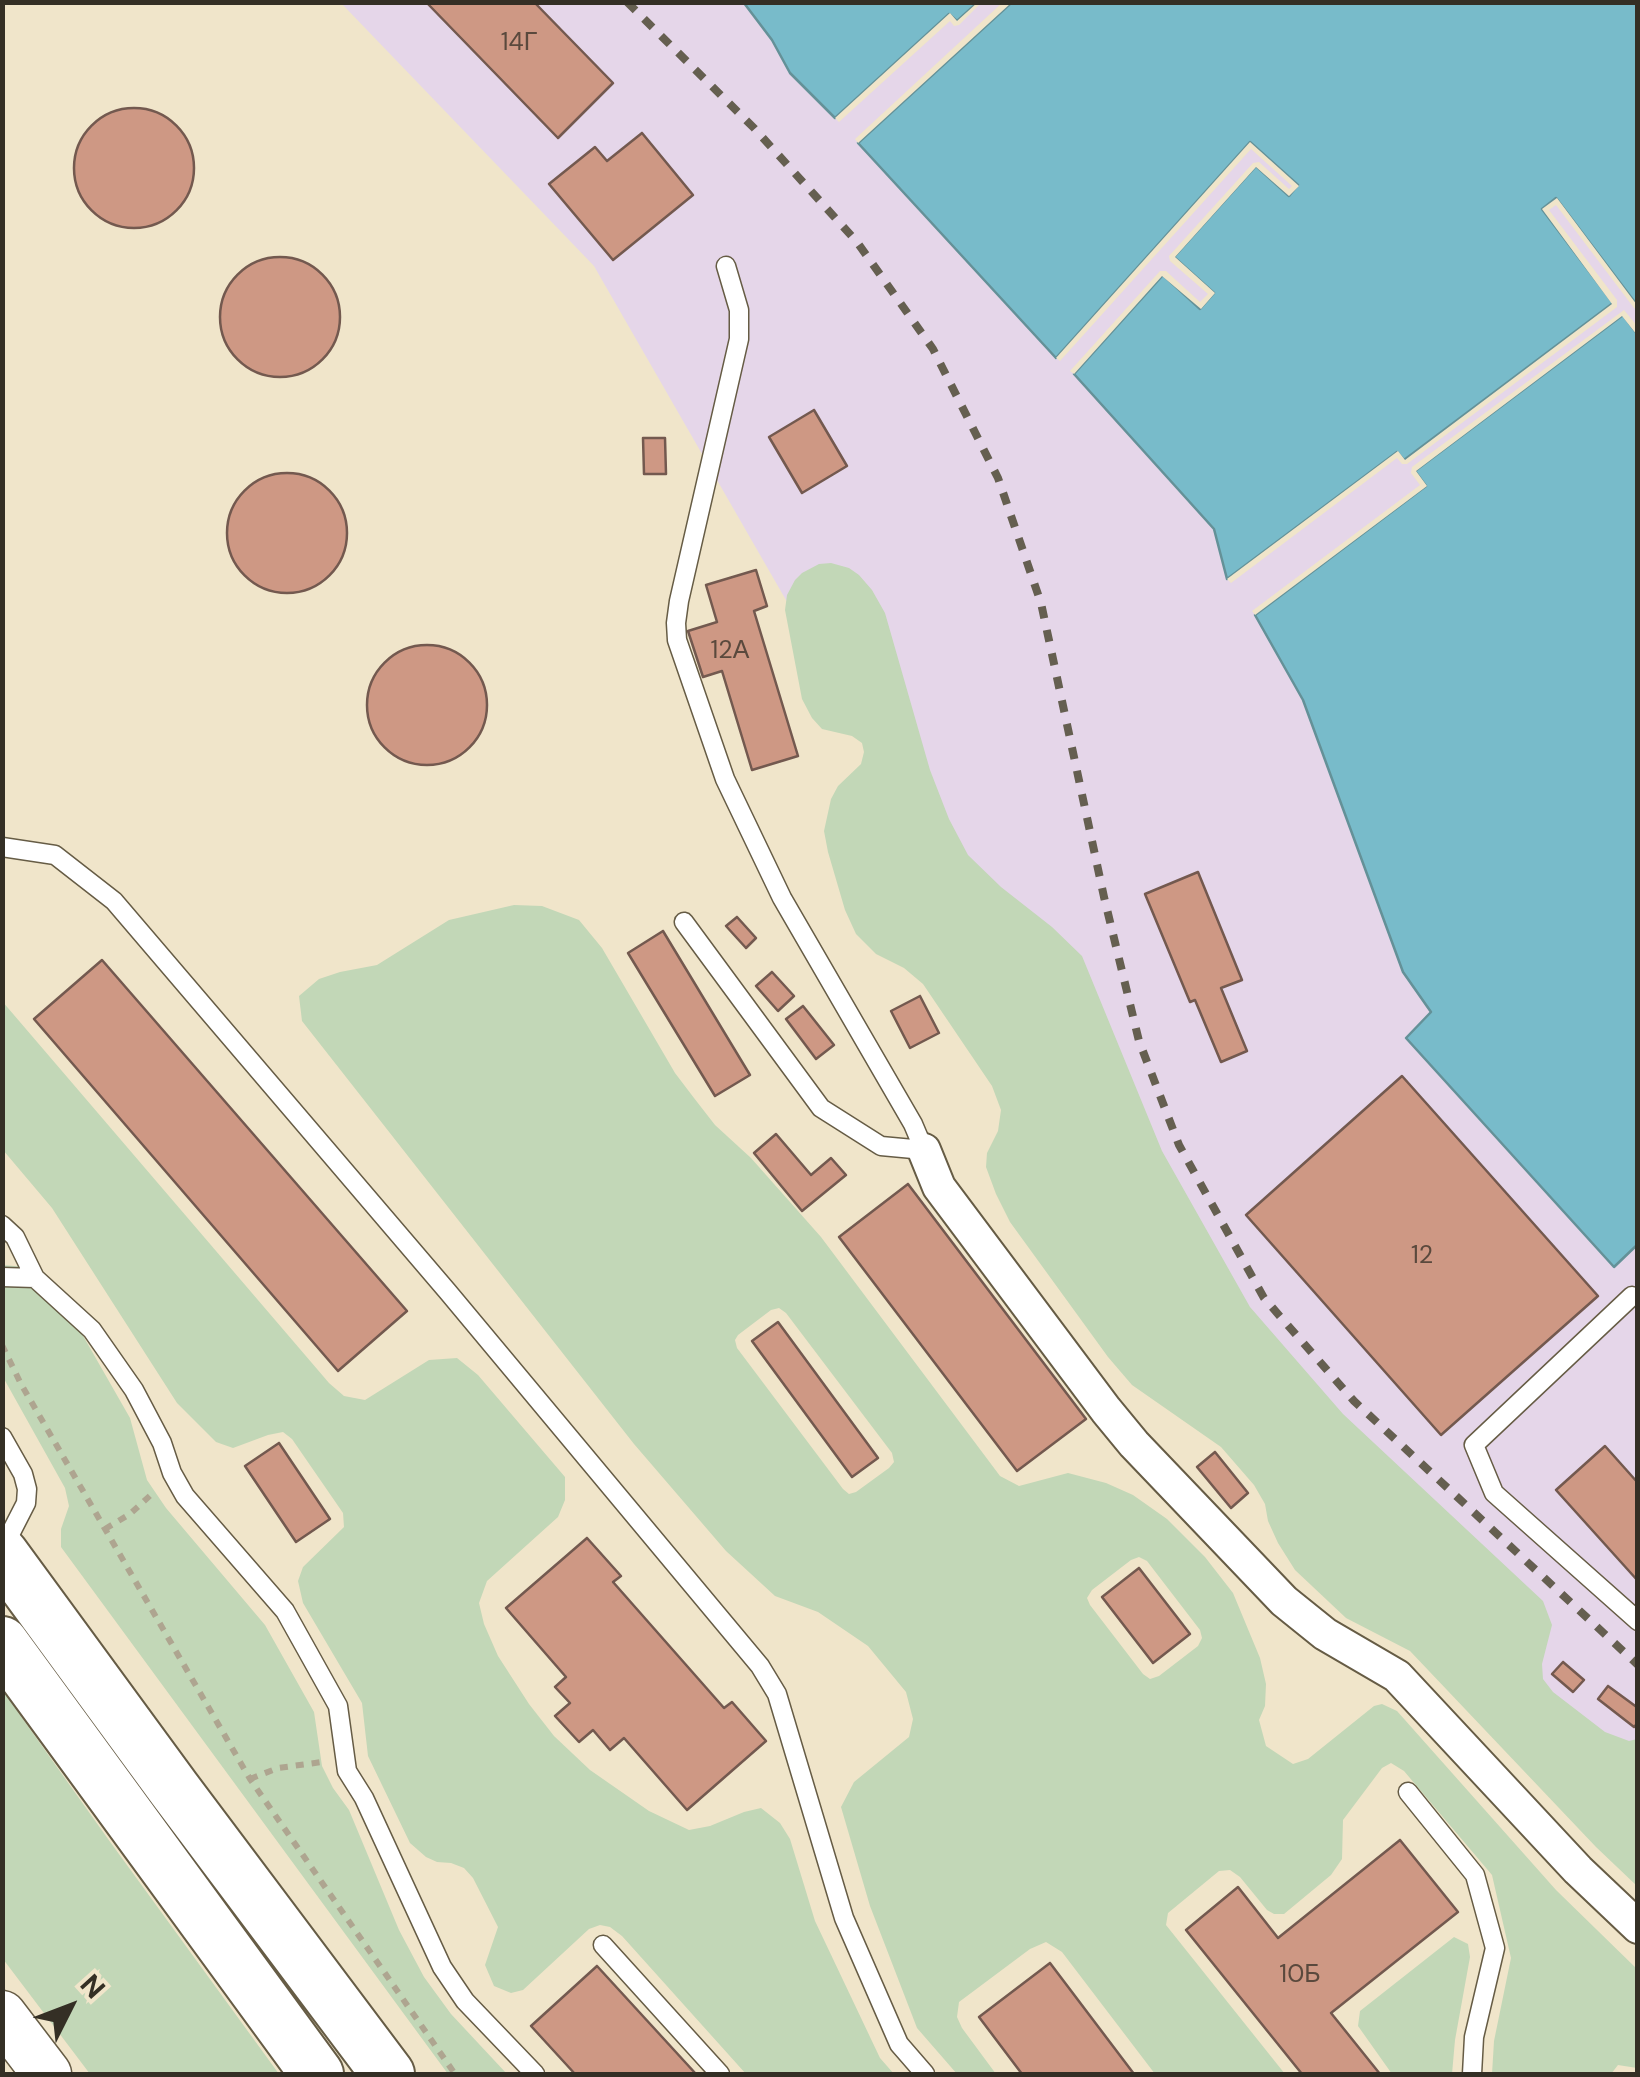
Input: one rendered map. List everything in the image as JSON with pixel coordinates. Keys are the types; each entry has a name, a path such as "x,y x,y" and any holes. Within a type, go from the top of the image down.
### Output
{"main road":[{"path":"2,1551 388,2074"},
{"path":"2,1643 317,2074"},
{"path":"2,2015 47,2074"}],"street":[{"path":"924,1150 939,1187 1134,1444 1284,1601 1326,1634 1398,1676 1578,1870 1638,1928"}],"lane":[{"path":"684,922 821,1108 881,1146 924,1150 914,1124 782,898 725,779 677,640 679,600 739,338 738,310 726,266"},
{"path":"2,847 55,855 114,901 760,1666 777,1694 844,1918 899,2044 925,2074"},
{"path":"2,1225 16,1237 35,1278 92,1330 134,1390 185,1496 285,1611 338,1706 347,1771 364,1798 442,1967 466,2000 534,2074"},
{"path":"2,1276 35,1278"},
{"path":"1632,1296 1474,1445 1494,1493 1638,1621"},
{"path":"2,1437 27,1489 26,1503 2,1551"},
{"path":"1408,1792 1474,1875 1495,1948 1474,2037 1472,2074"},
{"path":"604,1945 720,2074"}],"path":[{"path":"2,1344 21,1384 250,1779 455,2074"},
{"path":"105,1530 130,1514 172,1473"},
{"path":"250,1779 278,1768 321,1762 347,1771"}],"shaded area":[{"path":"341,3 744,3 772,40 790,73 950,13 957,21 977,3 1011,3 858,143 1056,357 1250,142 1299,186 1201,309 1074,374 1214,529 1557,198 1637,305 1637,335 1623,316 1427,486 1255,615 1303,700 1403,972 1432,1012 1406,1038 1614,1266 1637,1244 1637,1824 1125,1190 594,266"}],"green space":[{"path":"831,563 859,575 885,613 930,770 968,855 1082,956 1162,1151 1250,1307 1343,1414 1543,1601 1552,1625 1542,1664 1543,1679 1553,1692 1605,1732 1629,1741 1637,1739 1637,1886 1410,1651 1346,1618 1295,1570 1278,1543 1254,1485 1221,1447 1132,1385 1010,1222 986,1167 1001,1110 992,1086 923,984 904,968 876,954 856,934 828,852 824,831 831,799 838,786 861,764 864,752 862,743 852,736 822,729 812,718 802,699 785,610 795,580 819,564"},
{"path":"514,905 542,906 579,920 602,948 675,1073 715,1125 751,1158 821,1237 1000,1476 1019,1486 1068,1473 1133,1495 1167,1519 1205,1557 1233,1593 1260,1658 1266,1684 1265,1706 1259,1720 1266,1746 1293,1764 1308,1759 1374,1706 1382,1704 1397,1711 1556,1890 1637,1969 1637,2068 1618,2065 1611,2074 1492,2074 1494,2041 1511,1958 1492,1875 1404,1771 1391,1763 1382,1768 1343,1820 1342,1859 1331,1875 1284,1914 1267,1910 1230,1870 1219,1871 1168,1913 1166,1925 1285,2074 1155,2074 1062,1952 1046,1942 1030,1949 959,2002 957,2017 962,2028 996,2074 957,2074 917,2028 870,1906 841,1807 854,1782 909,1737 913,1719 906,1692 868,1646 818,1612 775,1596 726,1551 634,1444 302,1021 299,996 319,979 377,965 449,920","holes":["779,1308 892,1453 894,1462 889,1468 856,1492 849,1494 843,1489 737,1348 738,1335","1139,1557 1147,1561 1200,1630 1202,1638 1198,1646 1150,1679 1087,1598 1092,1590"]},
{"path":"2,1001 344,1396 365,1400 429,1360 457,1358 478,1375 565,1477 565,1500 558,1517 487,1581 479,1603 498,1656 554,1736 590,1770 649,1811 689,1830 761,1808 780,1823 790,1839 815,1921 880,2058 894,2074 746,2074 610,1927 589,1929 523,1990 511,1993 494,1986 485,1965 498,1927 464,1868 426,1857 410,1843 368,1756 362,1703 303,1603 298,1581 303,1567 344,1527 343,1513 292,1439 283,1432 233,1448 216,1442 177,1403 52,1208 3,1150"},
{"path":"2,1265 38,1268 50,1278 130,1418 147,1480 265,1625 314,1712 322,1766 349,1810 399,1930 424,1977 451,2014 507,2074 448,2074 61,1547 61,1529 69,1506 65,1488 3,1377"},
{"path":"3,1691 279,2074 90,2074 3,1959"},
{"path":"1454,1937 1468,1944 1470,1957 1452,2074 1392,2074 1358,2026 1360,2011"}],"water":[{"path":"744,3 977,3 957,21 949,14 835,118 790,73 772,40"},
{"path":"1011,3 1637,3 1637,305 1556,198 1542,209 1613,303 1404,460 1397,452 1227,579 1214,529 1074,374 1163,275 1200,309 1214,293 1174,257 1256,166 1289,196 1298,185 1250,142 1056,358 858,143"},
{"path":"1623,315 1638,335 1638,1244 1614,1267 1406,1038 1431,1012 1403,972 1303,700 1255,615 1426,486 1415,471"}],"pier":[{"path":"982,2 959,25 950,21 839,122 835,118 950,13 957,21"},
{"path":"1003,2 1011,3 858,143 855,139"},
{"path":"1250,142 1299,186 1289,196 1256,167 1175,257 1215,293 1201,309 1162,276 1074,374 1070,371 1160,271 1166,271 1200,302 1208,294 1169,256 1253,163 1259,162 1289,189 1292,186 1251,149 1060,361 1056,358"},
{"path":"1557,198 1638,310 1556,205 1549,210 1617,300 1617,307 1407,464 1397,458 1231,583 1227,579 1398,451 1405,460 1612,304 1542,209"},
{"path":"1624,310 1638,327 1637,335 1622,316 1416,471 1427,486 1255,615 1252,611 1420,485 1411,473 1412,467"}],"building":[{"path":"426,2 534,2 613,83 558,138"},
{"path":"134,108 157,113 176,126 189,145 194,168 189,191 176,210 157,223 134,228 111,223 92,210 79,191 74,168 79,145 92,126 111,113"},
{"path":"642,133 693,195 613,260 549,184 595,147 607,161"},
{"path":"280,257 303,262 322,275 335,294 340,317 335,340 322,359 303,372 280,377 257,372 238,359 225,340 220,317 225,294 238,275 257,262"},
{"path":"814,410 847,466 802,493 769,437"},
{"path":"643,438 665,438 666,474 644,474"},
{"path":"287,473 310,478 329,491 342,510 347,533 342,556 329,575 310,588 287,593 264,588 245,575 232,556 227,533 232,510 245,491 264,478"},
{"path":"756,570 767,606 754,611 798,756 752,770 722,671 703,677 688,631 717,622 706,585"},
{"path":"427,645 450,650 469,663 482,682 487,705 482,728 469,747 450,760 427,765 404,760 385,747 372,728 367,705 372,682 385,663 404,650"},
{"path":"1198,872 1242,980 1221,988 1247,1051 1221,1062 1195,1000 1190,1002 1145,894"},
{"path":"737,917 756,938 746,948 726,926"},
{"path":"663,931 750,1075 715,1096 628,953"},
{"path":"102,960 407,1311 338,1371 34,1019"},
{"path":"772,972 794,996 778,1011 756,986"},
{"path":"920,996 939,1033 910,1048 891,1011"},
{"path":"803,1006 834,1045 816,1059 786,1019"},
{"path":"1402,1076 1598,1296 1441,1435 1246,1215"},
{"path":"776,1134 811,1175 831,1158 846,1175 802,1211 754,1153"},
{"path":"908,1184 1086,1419 1017,1471 839,1237"},
{"path":"778,1322 878,1458 852,1477 752,1341"},
{"path":"279,1443 330,1519 296,1542 245,1466"},
{"path":"1605,1446 1638,1483 1638,1581 1556,1490"},
{"path":"1215,1452 1248,1493 1231,1508 1197,1467"},
{"path":"587,1538 621,1576 613,1582 724,1708 732,1702 766,1741 687,1810 624,1738 610,1750 593,1730 579,1742 555,1716 570,1703 555,1687 566,1677 506,1608"},
{"path":"1139,1568 1190,1634 1153,1663 1102,1597"},
{"path":"1563,1662 1584,1680 1573,1692 1552,1674"},
{"path":"1608,1686 1638,1708 1638,1723 1634,1727 1598,1699"},
{"path":"1400,1840 1458,1912 1331,2013 1380,2074 1302,2074 1186,1930 1238,1887 1278,1938"},
{"path":"1050,1963 1134,2074 1022,2074 979,2017"},
{"path":"597,1966 696,2074 575,2074 531,2026"}],"railway":[{"path":"627,2 754,128 857,242 933,349 998,478 1041,603 1139,1041 1179,1145 1264,1298 1354,1401 1638,1665"}]}
